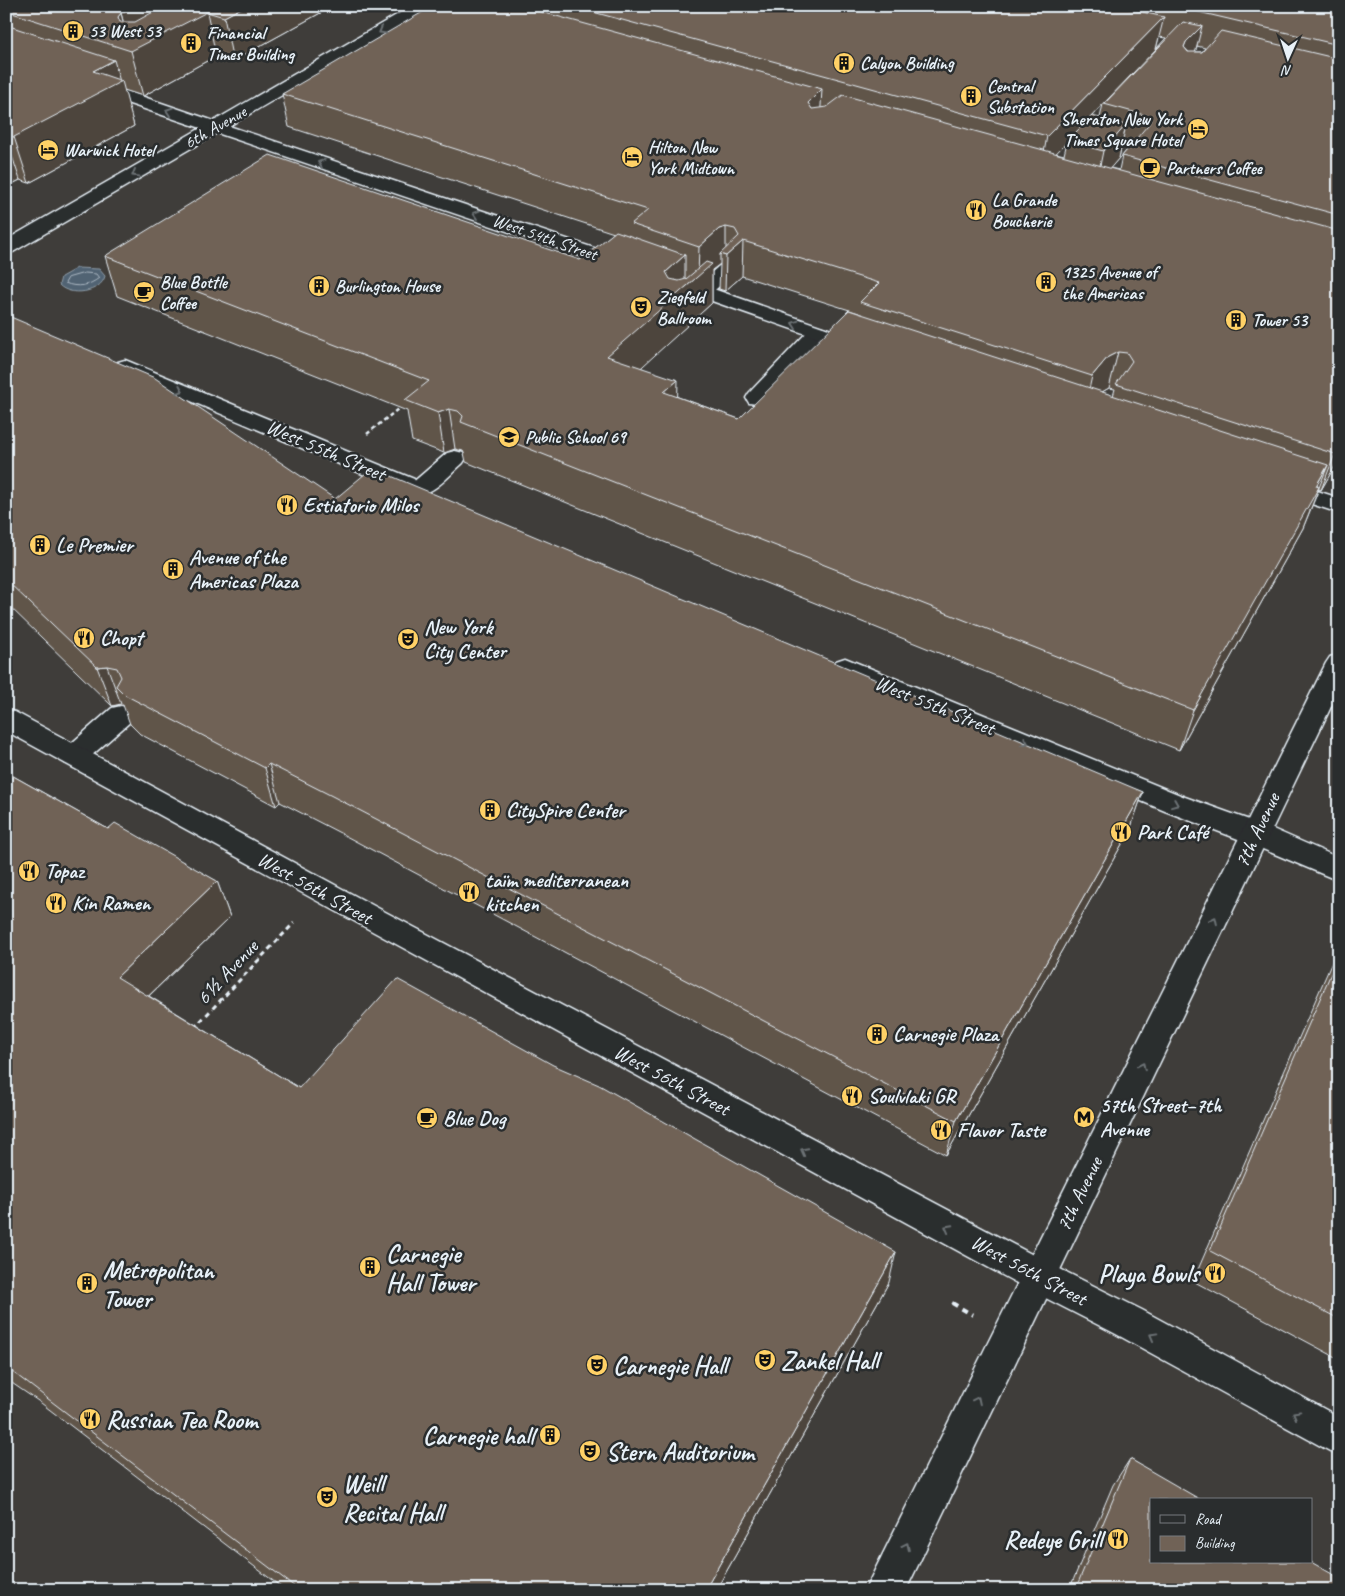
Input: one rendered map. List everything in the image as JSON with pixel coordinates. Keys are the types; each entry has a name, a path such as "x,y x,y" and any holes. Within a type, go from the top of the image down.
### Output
{"main road":[{"name":"6th Avenue","path":"6,248 424,6"},
{"name":"West 54th Street","path":"77,80 651,274 875,352"},
{"path":"678,313 726,270"},
{"path":"757,398 818,332"},
{"name":"West 55th Street","path":"105,358 446,500"},
{"path":"419,489 455,458"},
{"path":"1264,481 1339,506"},
{"name":"West 55th Street","path":"826,659 1175,804 1256,834 1339,870"},
{"name":"7th Avenue","path":"884,1590 1339,663"},
{"path":"74,756 121,715"},
{"name":"West 56th Street","path":"6,719 364,914 1038,1276 1129,1322 1339,1437"}],"path":[{"path":"366,434 404,404"},
{"name":"6½ Avenue","path":"189,1035 294,923"},
{"path":"952,1303 977,1317"}],"water":[{"path":"77,268 99,269 105,276 98,286 85,291 70,291 59,285 61,277"}],"building":[{"path":"6,6 134,6 121,13 118,17 120,22 135,22 164,6 245,6 224,17 207,12 131,51 6,11"},
{"path":"433,6 520,6 822,89 808,103 812,109 827,107 843,95 1339,231 1339,448 1335,454 1116,384 1132,361 1127,353 1118,352 1108,357 1092,376 860,302 879,283 743,241 726,256 720,254 739,236 735,229 726,227 719,229 699,247 631,224 648,210 282,94"},
{"path":"571,6 1117,6 1164,17 1047,136"},
{"path":"1173,6 1339,6 1339,45"},
{"name":"Sheraton New York Times Square Hotel","path":"1183,22 1202,26 1186,42 1184,47 1188,52 1202,52 1221,31 1339,59 1339,215 1122,156 1152,120 1148,116 1104,104"},
{"path":"6,25 114,60 93,71 122,81 14,137 6,134"},
{"path":"1092,116 1126,125 1103,151 1067,141"},
{"path":"270,155 580,260 616,231 685,255 666,272 670,279 679,281 686,279 706,262 712,264 607,356 678,380 664,392 739,419 849,310 1328,465 1316,486 1319,487 1193,710 461,422 463,416 458,411 449,409 438,413 405,400 429,381 105,256"},
{"path":"6,315 155,378 335,499 372,468 1143,792 956,1121 332,796 269,764 265,768 125,695 116,686 121,677 117,668 97,667 6,580"},
{"path":"6,772 108,829 115,823 217,881 117,977 299,1088 397,979 553,1065 599,1085 896,1252 705,1590 299,1590 6,1368"},
{"path":"1339,955 1339,1319 1210,1251"},
{"path":"1130,1459 1198,1498 1150,1498 1150,1564 1312,1563 1339,1578 1339,1590 1075,1590"}],"place":[{"name":"53 West 53","path":"73,31"},
{"name":"Financial Times Building","path":"191,43"},
{"name":"Calyon Building","path":"844,63"},
{"name":"Central Substation","path":"971,96"},
{"name":"Sheraton New York Times Square Hotel","path":"1198,129"},
{"name":"Warwick Hotel","path":"48,150"},
{"name":"Hilton New York Midtown","path":"632,157"},
{"name":"Partners Coffee","path":"1150,168"},
{"name":"La Grande Boucherie","path":"976,210"},
{"name":"1325 Avenue of the Americas","path":"1046,282"},
{"name":"Burlington House","path":"319,286"},
{"name":"Blue Bottle Coffee","path":"144,292"},
{"name":"Ziegfeld Ballroom","path":"641,307"},
{"name":"Tower 53","path":"1236,320"},
{"name":"Public School 69","path":"509,437"},
{"name":"Estiatorio Milos","path":"287,505"},
{"name":"Le Premier","path":"40,545"},
{"name":"Avenue of the Americas Plaza","path":"173,569"},
{"name":"Chopt","path":"84,638"},
{"name":"New York City Center","path":"408,639"},
{"name":"CitySpire Center","path":"490,810"},
{"name":"Park Café","path":"1121,832"},
{"name":"Topaz","path":"29,871"},
{"name":"taïm mediterranean kitchen","path":"469,892"},
{"name":"Kin Ramen","path":"56,903"},
{"name":"Carnegie Plaza","path":"877,1034"},
{"name":"Soulvlaki GR","path":"852,1096"},
{"name":"57th Street–7th Avenue","path":"1084,1117"},
{"name":"Blue Dog","path":"427,1118"},
{"name":"Flavor Taste","path":"941,1130"},
{"name":"Carnegie Hall Tower","path":"370,1267"},
{"name":"Playa Bowls","path":"1215,1273"},
{"name":"Metropolitan Tower","path":"87,1283"},
{"name":"Zankel Hall","path":"765,1360"},
{"name":"Carnegie Hall","path":"597,1365"},
{"name":"Russian Tea Room","path":"90,1419"},
{"name":"Carnegie hall","path":"550,1435"},
{"name":"Stern Auditorium","path":"590,1451"},
{"name":"Weill Recital Hall","path":"327,1497"},
{"name":"Redeye Grill","path":"1118,1539"}]}
